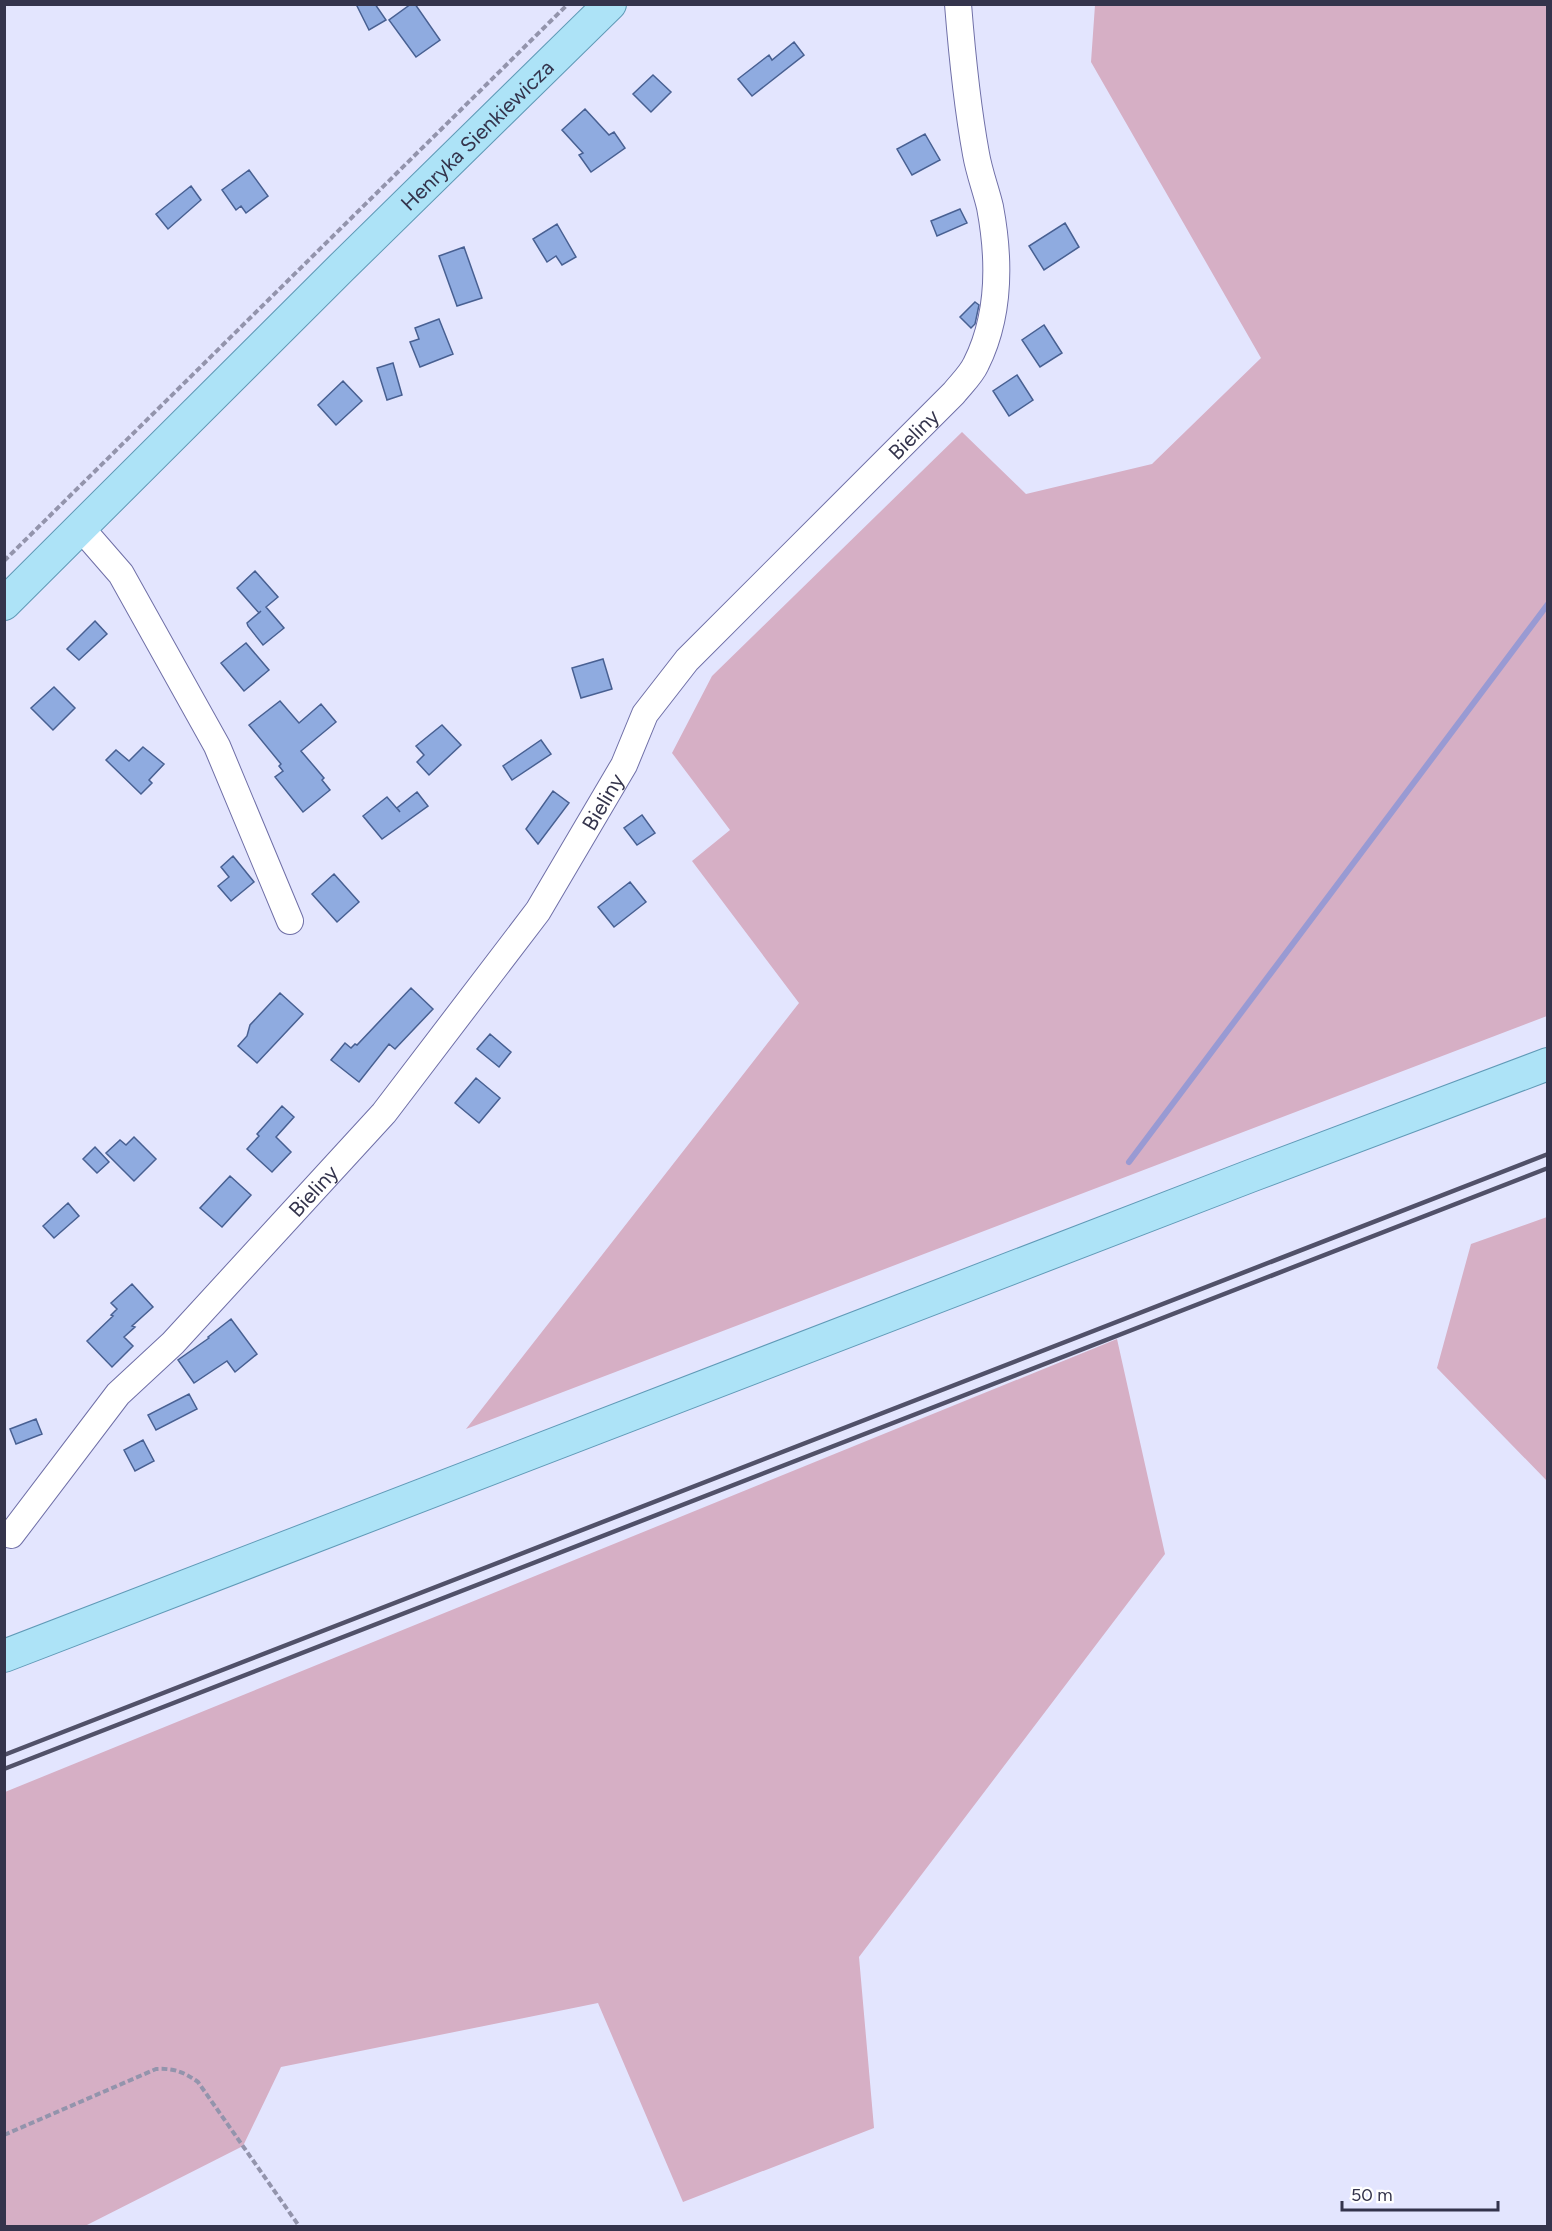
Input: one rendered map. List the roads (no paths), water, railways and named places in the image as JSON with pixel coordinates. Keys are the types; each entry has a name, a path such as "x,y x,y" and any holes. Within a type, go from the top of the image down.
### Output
{"main road":[{"name":"Henryka Sienkiewicza","path":"4,604 610,4"},
{"path":"4,1656 1253,1175 1548,1064"}],"street":[{"name":"Bieliny","path":"11,1535 118,1394 173,1343 384,1113 538,911 624,765 645,714 687,660 954,393 975,366 986,340 998,276 990,208 976,155 958,4"},
{"path":"81,528 121,574 217,746 290,921"}],"waterway":[{"path":"1129,1162 1548,604"}],"railway":[{"path":"4,1755 1548,1154"},
{"path":"4,1769 1548,1168"}]}
